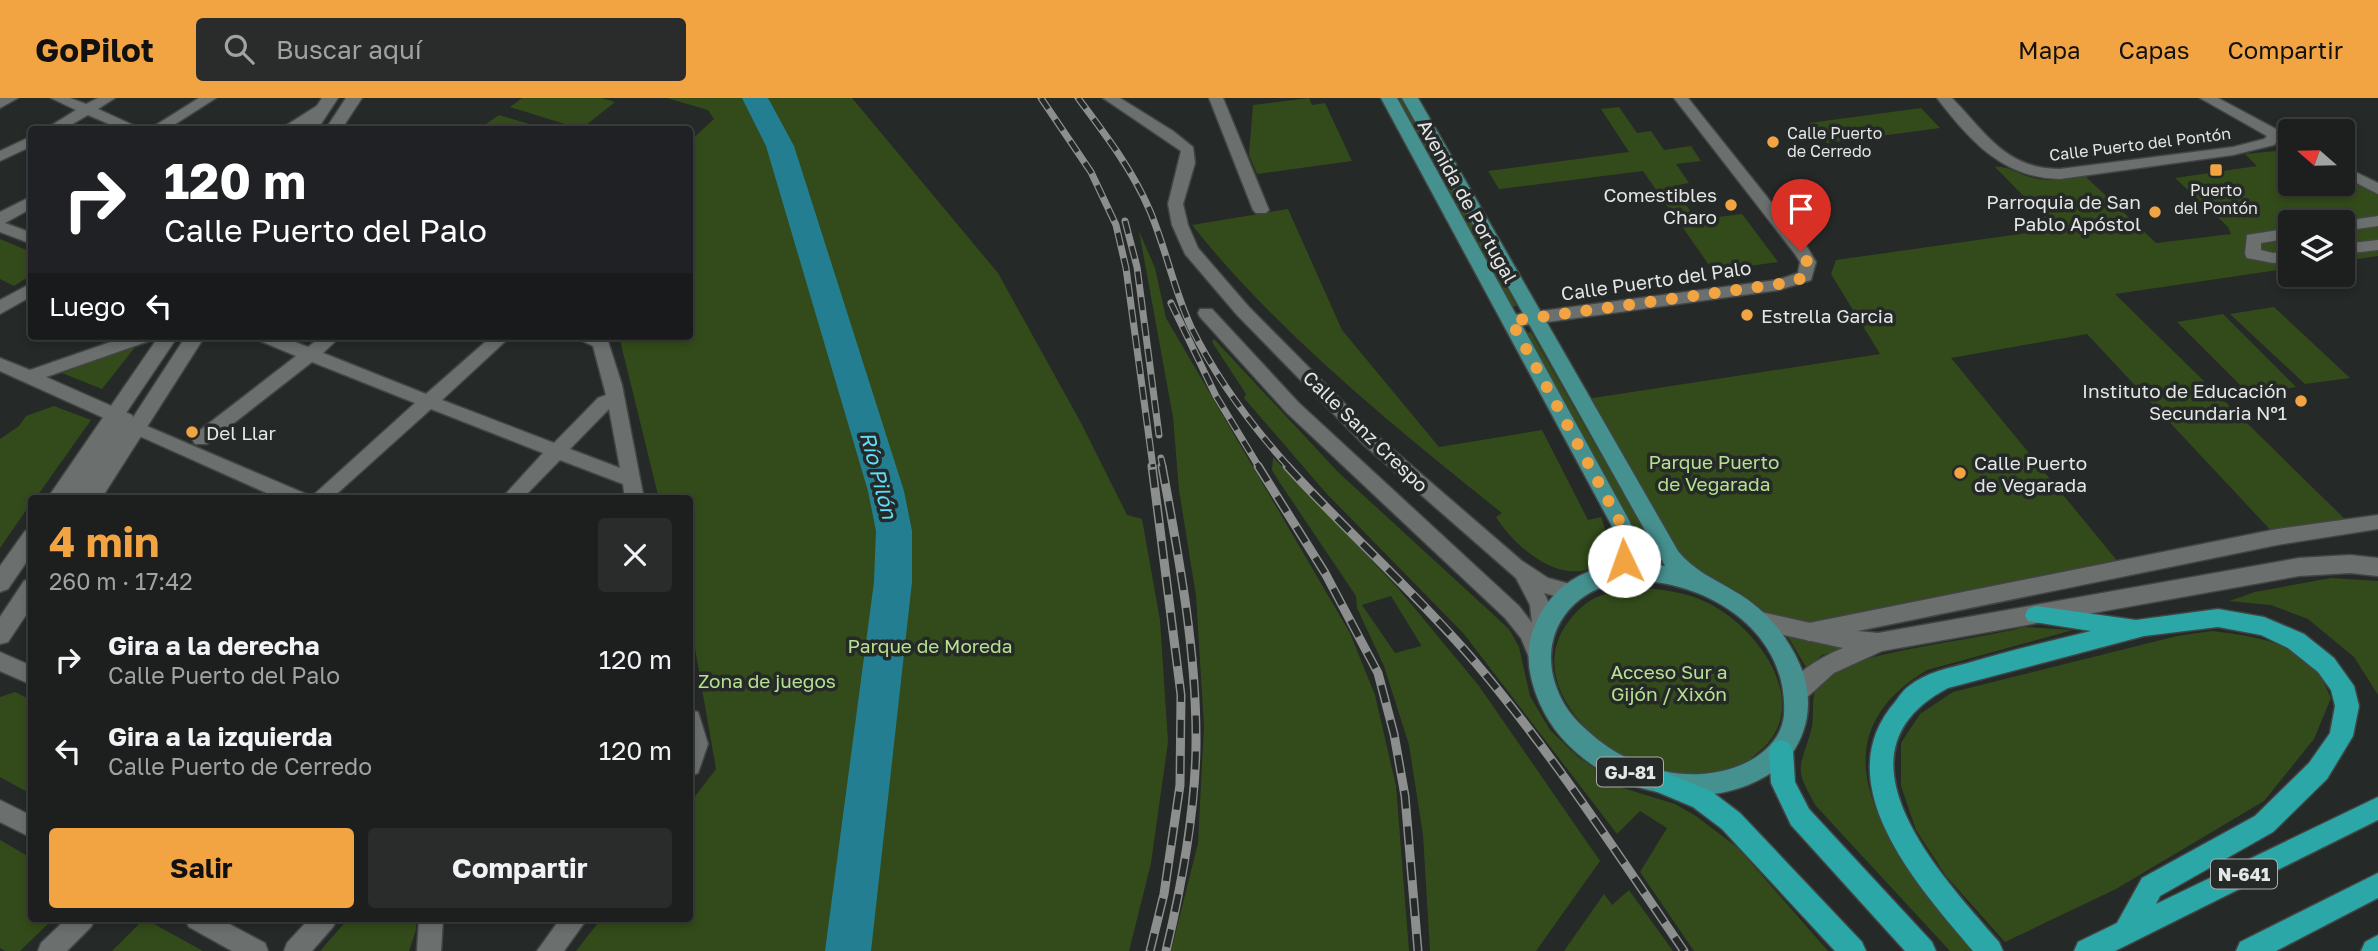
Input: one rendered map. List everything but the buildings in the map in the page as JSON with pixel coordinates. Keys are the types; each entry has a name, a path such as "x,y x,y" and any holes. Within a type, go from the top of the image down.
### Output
{"highway":[{"path":"2036,615 2144,627"},
{"path":"1990,951 1942,895 1907,847 1891,814 1881,756 1889,726 1917,693 1941,680 2144,627 2218,618 2264,626 2296,641 2326,665 2342,686 2347,706 2341,736 2318,771 2264,824 2151,887 2107,941"},
{"name":"GJ-81","path":"1781,751 1783,783 1800,817 1923,951"},
{"name":"GJ-81","path":"1664,783 1702,799 1731,821 1853,951"},
{"name":"N-641","path":"2107,941 2378,808"},
{"path":"2249,951 2378,885"}],"main road":[{"name":"Avenida de Portugal","path":"1389,98 1623,528 1628,546 1624,561 1606,575"},
{"name":"Avenida de Portugal","path":"1410,98 1669,554 1705,586"},
{"name":"GJ-81","path":"1654,572 1705,586 1732,600 1757,620 1776,642 1790,667 1796,692 1797,714 1791,733 1781,751 1751,775 1710,786 1664,783 1631,773 1600,756 1574,734 1554,709 1542,682 1538,656 1543,627 1554,608 1570,592 1606,575 1654,572"}],"street":[{"path":"0,103 10,98"},
{"path":"58,98 126,126"},
{"path":"58,126 108,98"},
{"path":"162,126 209,98"},
{"path":"336,126 354,98"},
{"name":"Calle Sanz Crespo","path":"1111,98 1188,150 1189,159 1175,199 1186,241 1243,311 1369,439 1524,574 1542,584 1570,592"},
{"path":"1216,98 1261,210"},
{"path":"1681,98 1801,251 1808,262 1805,276"},
{"name":"Calle Puerto del Pontón","path":"1944,98 2007,161 2032,172 2060,174 2232,151 2270,142 2275,135"},
{"path":"2207,98 2278,136"},
{"path":"292,126 328,101"},
{"path":"312,126 328,101"},
{"path":"0,157 28,142"},
{"path":"2356,177 2378,189"},
{"path":"28,204 1,223 28,237"},
{"path":"2355,224 2378,221"},
{"path":"2278,235 2253,239 2253,254 2278,257"},
{"path":"2355,248 2378,245"},
{"name":"Calle Puerto del Palo","path":"1511,321 1779,285 1805,276"},
{"path":"0,308 28,290"},
{"name":"Calle Sanz Crespo","path":"1206,313 1293,408 1512,612 1529,634 1538,656"},
{"path":"29,377 135,340"},
{"path":"60,495 166,340"},
{"path":"93,495 193,340"},
{"path":"274,340 420,398"},
{"path":"201,439 328,340"},
{"path":"322,495 498,340"},
{"path":"596,340 601,342 633,490"},
{"path":"0,364 126,420 78,495"},
{"path":"514,495 604,403 614,399"},
{"path":"438,405 556,452 633,490"},
{"path":"136,429 290,495"},
{"path":"1808,632 2277,537 2378,522"},
{"path":"0,583 28,543"},
{"path":"1796,692 1826,666 1879,642 2299,567 2350,564 2378,567"},
{"path":"1524,574 1540,605 1543,627"},
{"path":"0,635 28,591"},
{"path":"1757,620 1808,632 1879,642"},
{"path":"0,661 28,674"},
{"path":"693,730 697,744 693,757"},
{"path":"0,810 28,826"},
{"path":"50,951 80,922"},
{"path":"203,922 256,951"},
{"path":"296,951 322,922"},
{"path":"429,951 431,922"},
{"path":"549,951 573,922"}],"green space":[{"path":"522,98 602,98 615,102 585,126 571,126 510,107"},
{"name":"Parque de Moreda","path":"667,98 852,98 998,273 1081,423 1127,515 1142,519 1160,620 1168,742 1151,863 1129,951 576,951 599,922 693,922 693,799 716,769 693,648 693,495 658,495 620,340 693,340 693,138 714,119 708,110"},
{"path":"1309,98 1312,105 1325,103 1352,161 1257,174 1249,155 1253,105"},
{"path":"1398,98 1402,98 1517,306 1510,307"},
{"path":"1619,107 1637,133 1651,131 1664,150 1691,146 1701,161 1676,164 1689,183 1673,186 1693,215 1675,217 1643,171 1499,189 1488,171 1629,152 1601,109"},
{"path":"1921,108 1940,128 1827,143 1809,123"},
{"path":"499,115 536,126 483,126"},
{"name":"Parque Puerto de Vegarada","path":"2278,151 2278,196 2356,196 2356,183 2378,194 2378,256 2355,259 2355,210 2278,210 2278,270 2115,294 2353,527 2277,537 2087,334 1951,358 2123,568 1869,622 1771,624 1675,563 1580,400 1880,354 1831,274 1836,260 2056,229 1995,167 2040,179 2086,177 2156,243 2231,234 2228,227 2175,178 2257,166 2245,154"},
{"path":"1288,209 1342,330 1439,447 1542,430 1588,520 1601,517 1608,537 1604,561 1589,569 1574,571 1558,569 1529,553 1516,542 1496,517 1502,513 1379,413 1299,341 1225,265 1192,225"},
{"path":"1742,214 1778,262 1713,271 1679,222"},
{"path":"1139,231 1155,268 1166,318 1350,633 1375,695 1396,786 1409,951 1171,951 1198,843 1204,726 1196,596 1179,490 1173,417"},
{"path":"0,239 28,251 28,277 14,286 0,279"},
{"path":"2274,307 2350,378 2305,384 2230,314"},
{"path":"2223,314 2296,387 2249,394 2177,322"},
{"path":"1531,332 1663,564 1638,562 1639,550 1633,529 1524,333"},
{"path":"1214,339 1338,472 1509,629 1519,647 1530,696 1550,730 1578,757 1623,788 1675,804 1696,816 1738,848 1828,951 1694,951 1640,872 1667,828 1640,811 1617,834 1464,634 1326,493 1244,398 1246,394 1212,342"},
{"path":"136,346 102,389 62,373"},
{"path":"54,406 91,420 38,495 28,495 28,507 0,548 0,439 19,426 26,416"},
{"path":"1273,457 1397,587 1479,686 1600,861 1536,951 1430,951 1423,835 1409,745 1384,666 1357,608 1356,596 1272,470","holes":["1391,596 1421,646 1395,653 1362,605"]},
{"path":"2331,578 2378,581 2378,695 2354,657 2308,619 2271,605 2229,601 2255,592"},
{"name":"Acceso Sur a Gijón / Xixón","path":"1633,587 1680,593 1706,602 1741,626 1770,662 1779,682 1782,703 1779,724 1768,743 1742,765 1714,774 1655,771 1612,750 1592,734 1574,714 1562,693 1555,671 1556,648 1566,625 1577,611 1591,600"},
{"path":"2024,627 2073,630 1927,670 1888,702 1869,737 1866,774 1877,812 1898,849 1924,886 1979,951 1950,951 1816,806 1809,793 1801,769 1811,731 1815,690 1822,679 1859,661"},
{"path":"2212,631 2270,642 2296,653 2308,662 2320,676 2331,698 2314,739 2264,801 2116,889 2005,942 1946,876 1916,830 1901,786 1901,743 1920,714 1953,692 2177,636"},
{"path":"1787,635 1849,648 1822,655 1807,669"},
{"path":"15,692 28,698 28,792 0,777 0,697"},
{"path":"0,840 28,856 28,922 50,922 20,951 5,951 0,948"},
{"path":"1629,890 1673,951 1564,951 1604,894 1612,905"},
{"path":"141,922 150,922 203,951 112,951"},
{"path":"345,922 416,922 409,951 320,951"}],"water":[{"path":"745,98 761,98 779,129 815,232 798,235 768,134"}],"waterway":[{"name":"Río Pilón","path":"755,98 780,146 886,491 894,531 893,582 848,951"}],"railway":[{"path":"1041,98 1091,172 1116,225 1126,268 1153,467"},
{"path":"1078,98 1117,152 1143,196 1156,225 1185,313 1201,346 1235,400 1289,467"},
{"path":"1125,221 1137,267 1159,435"},
{"path":"1171,303 1216,396 1259,467"},
{"path":"1161,458 1163,467"},
{"path":"1150,951 1164,894 1180,785 1181,695 1152,466"},
{"path":"1162,466 1190,640 1196,711 1193,798 1187,849 1166,951"},
{"path":"1258,466 1325,573 1378,673 1394,734 1405,796 1418,951"},
{"path":"1287,466 1475,662 1531,732 1684,951"}],"place":[{"name":"Calle Puerto de Cerredo","path":"1773,142"},
{"name":"Puerto del Pontón","path":"2216,170"},
{"name":"Comestibles Charo","path":"1731,205"},
{"name":"Parroquia de San Pablo Apóstol","path":"2155,212"},
{"name":"Estrella Garcia","path":"1747,315"},
{"name":"Instituto de Educación Secundaria Nº1","path":"2301,401"},
{"name":"Del Llar","path":"192,432"},
{"name":"Calle Puerto de Vegarada","path":"1960,473"}],"route":[{"path":"1624,561 1628,546 1623,528 1511,321 1794,282 1805,276 1808,269 1808,262 1801,251"}],"park label":[{"name":"Zona de juegos","path":"767,680"}]}
